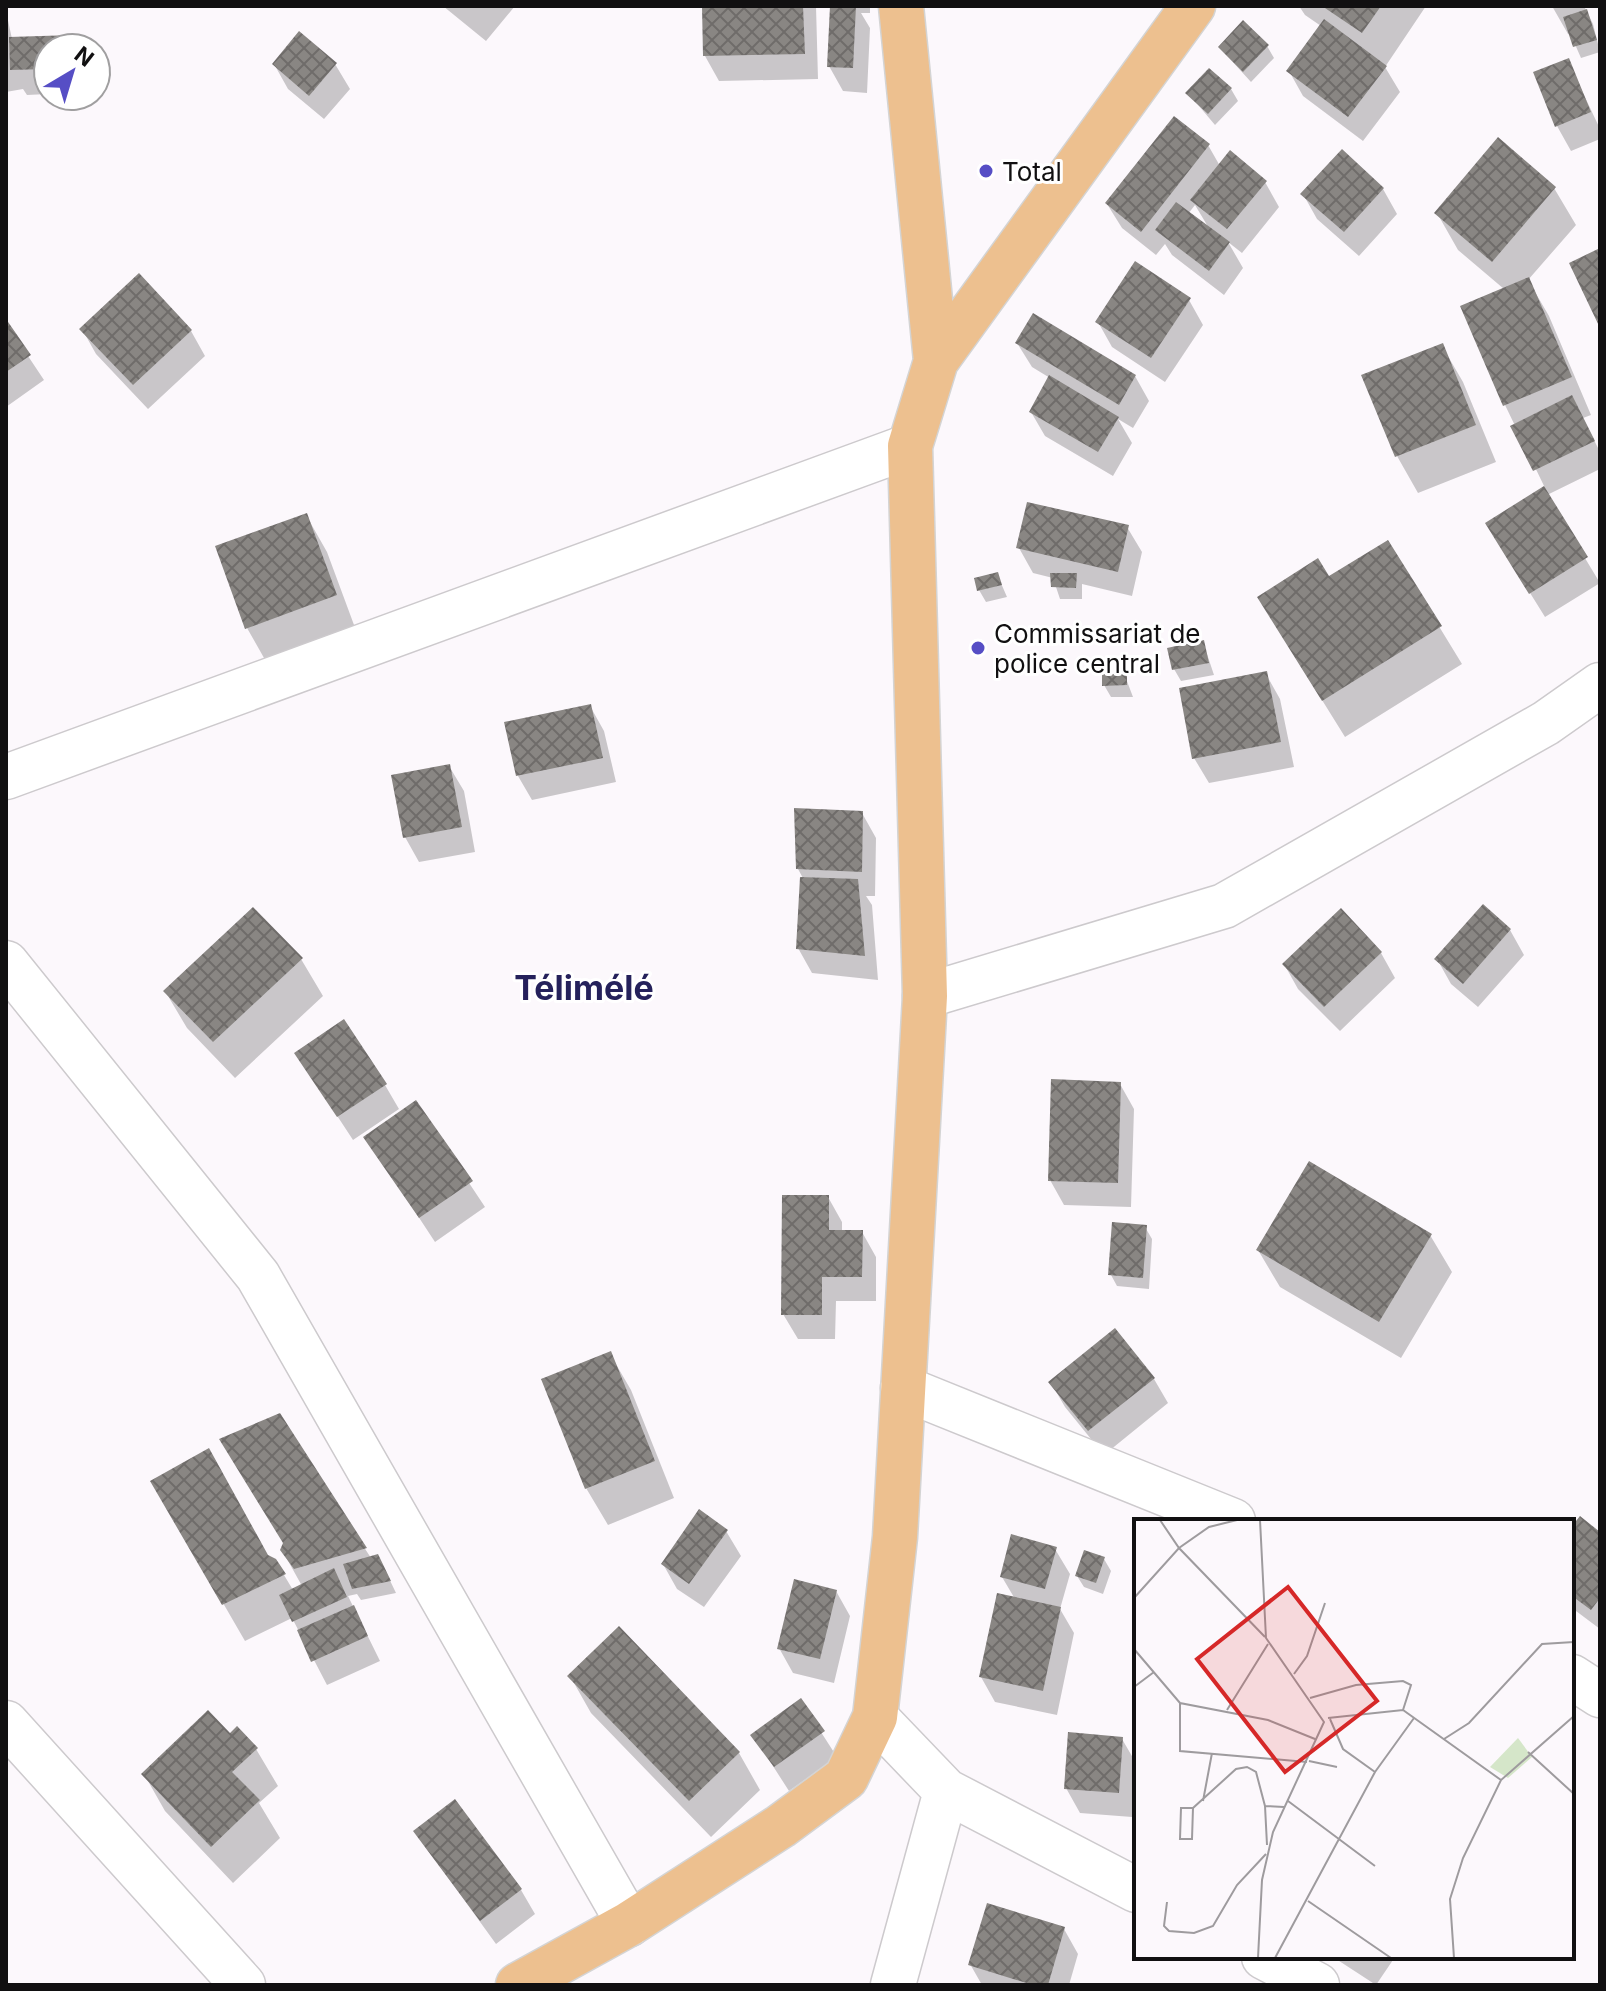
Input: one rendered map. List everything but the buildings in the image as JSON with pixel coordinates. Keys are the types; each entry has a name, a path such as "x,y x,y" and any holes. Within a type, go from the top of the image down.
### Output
{"main road":[{"path":"901,6 936,361"},
{"path":"518,1985 629,1924 781,1826 846,1778 875,1717 895,1537 925,996 910,446 936,361 1193,6"}],"street":[{"path":"6,777 910,446"},
{"path":"925,996 1224,906 1546,723 1600,685"},
{"path":"6,963 258,1276 629,1924"},
{"path":"903,1388 1228,1519"},
{"path":"1574,1678 1600,1695"},
{"path":"875,1717 946,1791 1134,1889"},
{"path":"6,1723 243,1985"},
{"path":"893,1985 946,1791"},
{"path":"1268,1959 1317,1985"}],"place":[{"name":"Total","path":"986,171"},
{"name":"Commissariat de police central","path":"978,648"}],"district":[{"name":"Télimélé","path":"584,987"}]}
